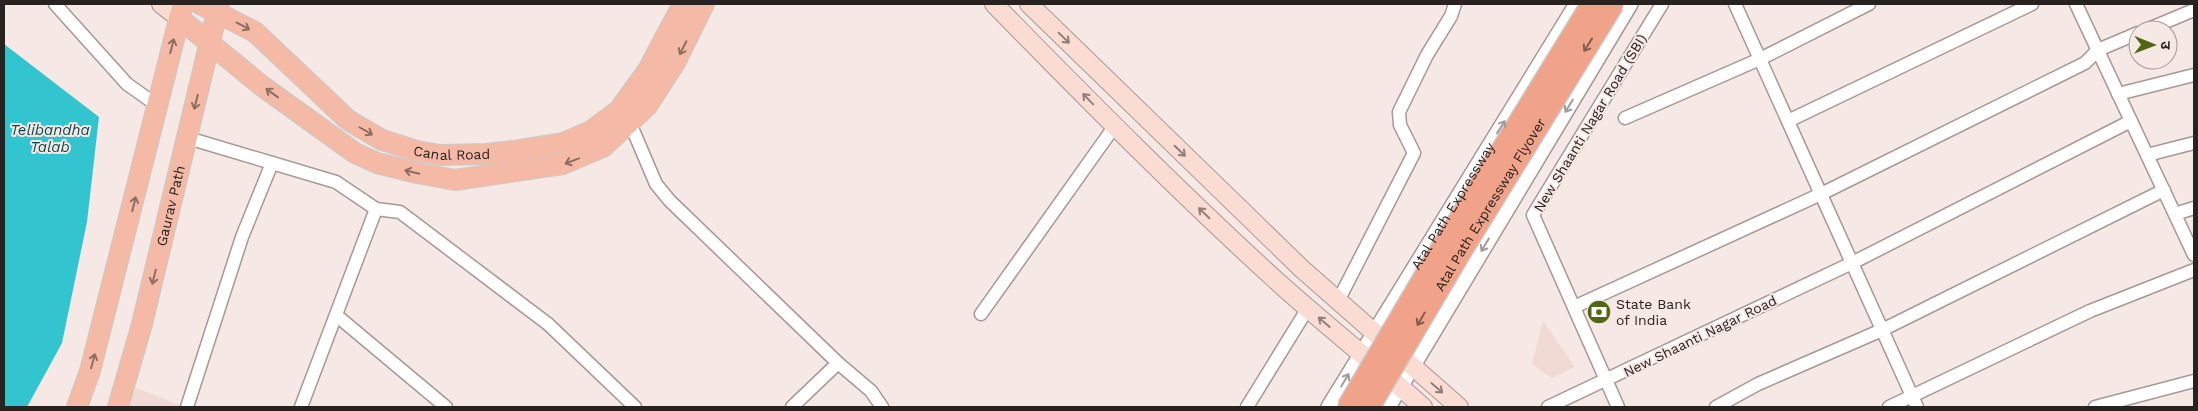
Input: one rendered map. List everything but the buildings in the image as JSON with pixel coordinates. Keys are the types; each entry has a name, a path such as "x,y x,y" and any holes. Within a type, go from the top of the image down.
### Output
{"highway":[{"name":"Atal Path Expressway Flyover","path":"1348,407 1437,256 1592,4"},
{"name":"Atal Path Expressway Flyover","path":"1369,407 1453,265 1613,4"}],"main road":[{"path":"161,4 181,11 210,44 262,86 355,153 377,163 455,180 563,164 602,147 624,116 647,106 676,61 704,4"},
{"name":"Canal Road","path":"212,6 254,32 348,120 382,140 417,151 440,155 486,154 563,143 624,116 682,4"},
{"path":"994,4 1114,127 1285,289 1423,407"},
{"path":"1029,4 1302,269 1459,407"},
{"name":"Gaurav Path","path":"118,407 142,324 188,138 210,44 212,6"},
{"path":"77,407 90,371 181,11"},
{"path":"1285,289 1302,269"}],"street":[{"path":"55,4 127,84 158,106"},
{"path":"1338,301 1414,153 1400,125 1399,112 1427,55 1451,16 1455,4"},
{"name":"Atal Path Expressway","path":"1329,407 1577,4"},
{"path":"1388,407 1630,4"},
{"name":"New Shaanti Nagar Road (SBI)","path":"1618,407 1533,215 1662,4"},
{"path":"1735,4 1914,402"},
{"path":"1625,118 1760,59 1869,4"},
{"path":"1788,121 2032,4"},
{"path":"2076,4 2194,254"},
{"path":"2170,20 2194,10"},
{"path":"1574,307 1821,194 2085,63 2098,50 2128,38"},
{"path":"2118,94 2194,75"},
{"path":"624,116 656,184 670,201 838,363 871,391 882,407"},
{"name":"New Shaanti Nagar Road","path":"1548,407 1606,382 1852,263 2131,121"},
{"path":"981,314 1114,127"},
{"path":"188,138 336,182 376,209 400,212 540,318 635,407"},
{"path":"2147,155 2194,142"},
{"path":"187,407 242,237 272,163"},
{"path":"1716,407 1758,384 1882,330 2164,190"},
{"path":"2175,214 2194,208"},
{"path":"301,407 376,209"},
{"path":"1889,407 1914,402 2090,311 2194,270"},
{"path":"1248,407 1308,308"},
{"path":"336,315 446,407"},
{"path":"792,407 838,363"},
{"path":"2095,407 2194,381"}],"shaded area":[{"path":"1543,321 1575,367 1552,378 1532,364"},
{"path":"136,388 180,405 179,407 128,406"}],"water":[{"name":"Telibandha Talab","path":"4,44 99,117 87,222 62,343 27,407 4,407"}],"place":[{"name":"State Bank of India","path":"1599,312"}]}
